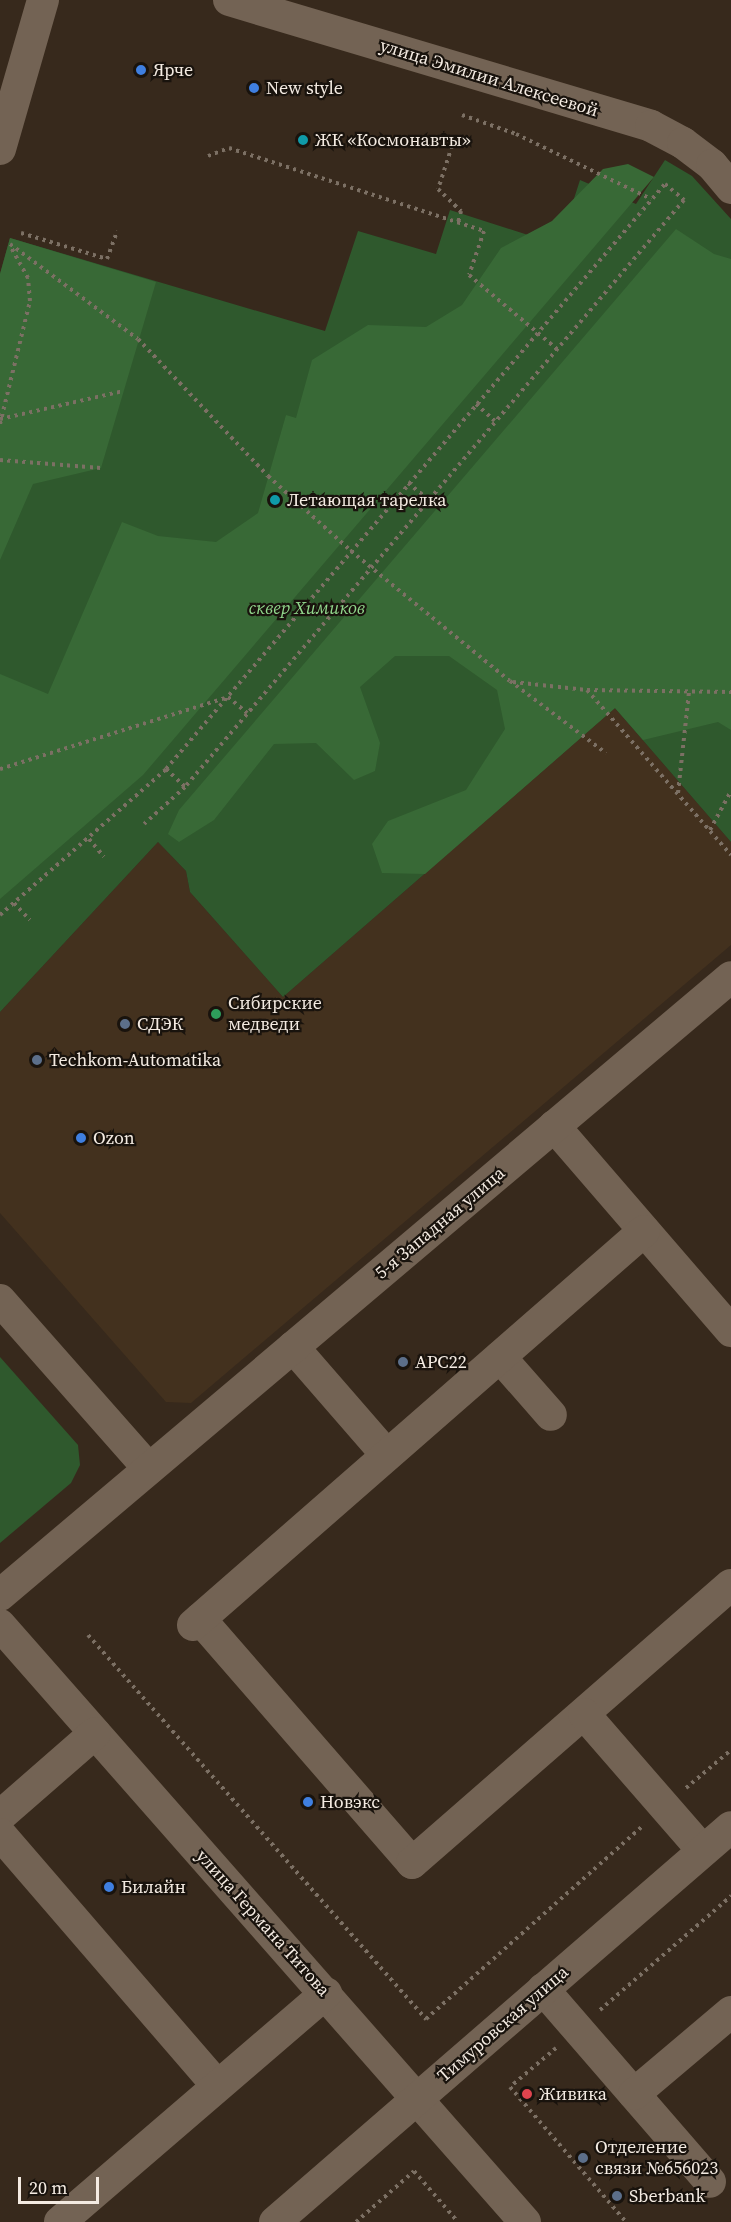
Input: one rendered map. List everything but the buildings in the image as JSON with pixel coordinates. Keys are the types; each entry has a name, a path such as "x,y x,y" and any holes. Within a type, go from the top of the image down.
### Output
{"street":[{"path":"0,146 43,0"},
{"name":"улица Эмилии Алексеевой","path":"229,0 651,126 724,167"},
{"name":"5-я Западная улица","path":"149,1469 731,977"},
{"path":"554,1126 731,1331"},
{"path":"644,1231 196,1622 412,1863 731,1585"},
{"path":"0,1300 149,1469 0,1595"},
{"path":"293,1347 387,1455"},
{"path":"500,1357 552,1415"},
{"name":"улица Германа Титова","path":"0,1625 419,2098 510,2217"},
{"path":"584,1714 703,1851"},
{"path":"0,1816 95,1733"},
{"name":"Тимуровская улица","path":"276,2222 731,1827"},
{"path":"0,1834 218,2085"},
{"path":"543,1989 710,2182"},
{"path":"60,2222 326,1993"},
{"path":"634,2094 731,2012"}],"path":[{"path":"462,115 516,134 651,200"},
{"path":"452,146 438,189 461,211 458,223"},
{"path":"208,156 229,148 484,231 469,275 557,348"},
{"path":"0,915 166,769 665,183 684,200 369,566 185,787 144,824"},
{"path":"21,232 106,259 117,231"},
{"path":"123,391 0,420 30,301 28,278 10,244 138,339 268,476 351,551 510,681 606,753"},
{"path":"476,404 495,421"},
{"path":"0,460 101,468"},
{"path":"408,483 428,499"},
{"path":"510,681 586,690 731,692"},
{"path":"586,690 731,855"},
{"path":"677,794 689,692"},
{"path":"228,697 248,713"},
{"path":"0,769 228,697"},
{"path":"166,769 185,787"},
{"path":"710,830 731,791"},
{"path":"89,839 104,857"},
{"path":"14,903 30,920"},
{"path":"88,1635 426,2019 731,1750"},
{"path":"626,2222 510,2087 731,1896"},
{"path":"356,2222 414,2171 458,2222"}],"shaded area":[{"path":"615,708 731,842 731,945 191,1403 166,1402 0,1213 0,1012 158,842 186,871 190,892 283,997"}],"green space":[{"name":"сквер Химиков","path":"665,160 692,176 731,219 731,842 615,708 283,997 190,892 186,871 158,842 0,1012 0,274 10,238 325,331 358,231 436,254 450,210 559,245 580,180 636,204"},
{"path":"628,164 654,177 143,775 0,899 0,674 48,694 122,522 158,536 216,542 258,513 286,415 296,418 312,360 368,325 426,327 462,305 501,248 552,221 603,169"},
{"path":"676,229 714,254 731,259 731,730 718,722 643,740 615,708 425,874 382,873 372,844 388,821 466,790 505,729 497,690 449,656 395,656 360,687 380,743 375,771 354,780 316,743 274,744 214,820 179,842 168,834 179,810"},
{"path":"10,238 156,282 101,468 33,484 0,560 0,274"},
{"path":"0,1357 78,1445 80,1465 71,1483 0,1543"}],"place":[{"name":"Ярче","path":"141,70"},
{"name":"New style","path":"254,88"},
{"name":"ЖК «Космонавты»","path":"303,140"},
{"name":"Летающая тарелка","path":"275,500"},
{"name":"Сибирские медведи","path":"216,1014"},
{"name":"СДЭК","path":"125,1024"},
{"name":"Techkom-Automatika","path":"37,1060"},
{"name":"Ozon","path":"81,1138"},
{"name":"АРС22","path":"403,1362"},
{"name":"Новэкс","path":"308,1802"},
{"name":"Билайн","path":"109,1887"},
{"name":"Живика","path":"527,2094"},
{"name":"Отделение связи №656023","path":"583,2158"},
{"name":"Sberbank","path":"617,2196"}]}
